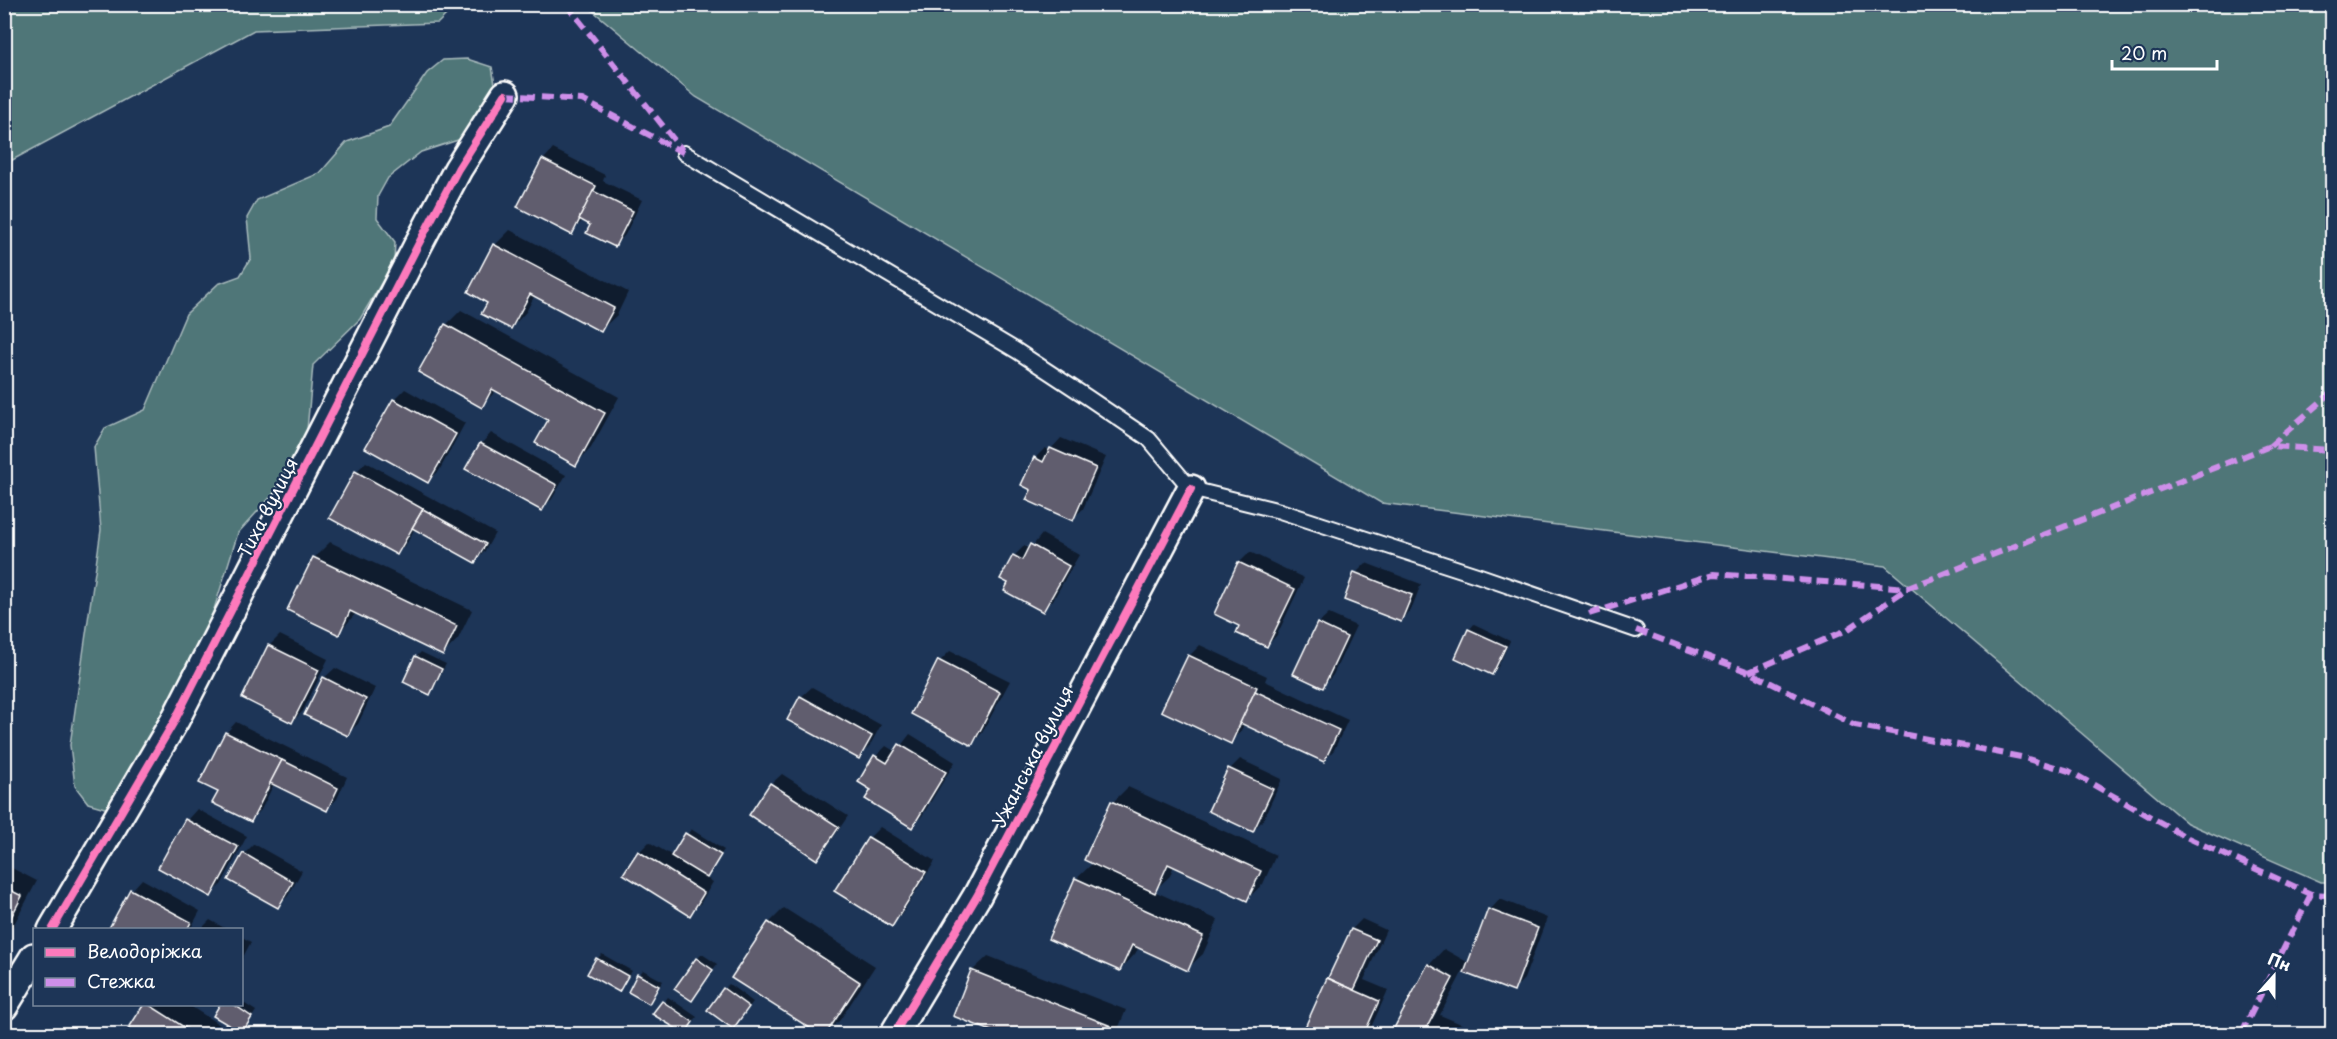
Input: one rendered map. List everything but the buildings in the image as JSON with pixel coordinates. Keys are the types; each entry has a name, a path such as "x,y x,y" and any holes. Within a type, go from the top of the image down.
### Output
{"street":[{"name":"Тиха вулиця","path":"53,928 175,720 418,245 459,169 505,95"},
{"name":"Ужанська вулиця","path":"894,1035 976,896 1191,489"},
{"path":"4,1006 33,959"}],"lane":[{"path":"684,153 1017,351 1087,396 1149,439 1191,489 1280,511 1636,630"}],"green space":[{"path":"5,4 456,5 438,23 254,30 5,164"},
{"path":"586,5 2332,5 2332,882 2321,882 2187,823 1885,566 1381,503 696,97"},
{"path":"467,59 492,67 495,84 486,103 461,139 421,152 388,178 378,196 377,218 395,242 394,262 360,319 313,365 307,430 295,470 238,533 205,638 122,792 108,809 88,803 75,786 70,745 101,530 94,447 105,428 145,410 186,314 218,284 240,276 251,258 247,218 257,200 320,173 347,142 389,127 427,73 443,60"}],"marked path":[{"path":"235,4 240,6 248,4"},
{"path":"566,4 682,150"},
{"path":"505,95 582,100 684,153"},
{"path":"2270,446 2332,392"},
{"path":"1589,614 1714,574 1908,588 2270,446 2332,450"},
{"path":"1749,672 1847,630 1908,588"},
{"path":"1636,630 1749,672 1855,725 2021,757 2069,771 2186,837 2311,894 2332,895"},
{"path":"2241,1034 2311,894"}],"cycle path":[{"path":"53,928 175,720 458,169 505,95"},
{"path":"894,1034 977,896 1191,489"}]}
